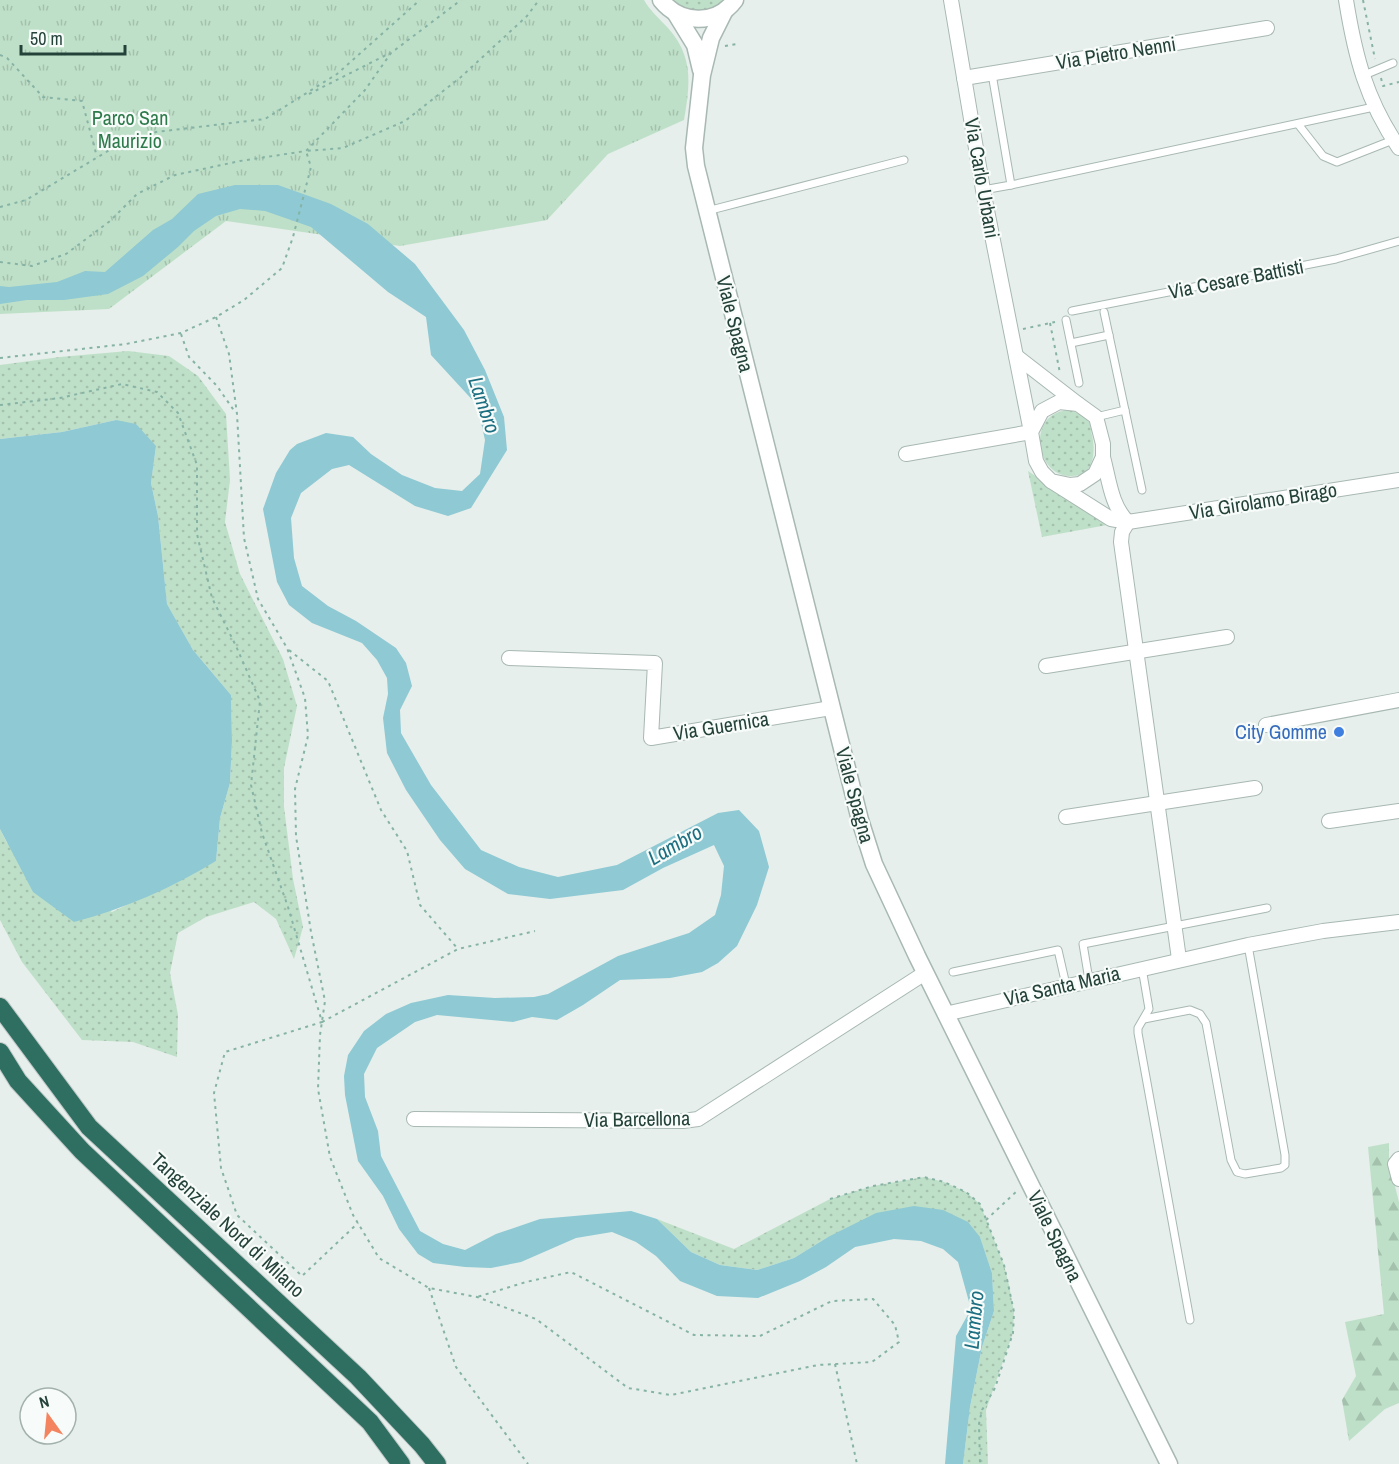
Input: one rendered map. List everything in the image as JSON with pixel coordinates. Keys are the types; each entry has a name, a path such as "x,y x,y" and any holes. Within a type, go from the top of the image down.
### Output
{"highway":[{"name":"Tangenziale Nord di Milano","path":"0,1007 89,1127 358,1377 422,1444 437,1464"},
{"path":"0,1052 18,1081 82,1151 370,1422 401,1464"}],"street":[{"name":"Viale Spagna","path":"661,0 676,14 695,45 702,75"},
{"name":"Via Carlo Urbani","path":"951,0 983,190 1031,432"},
{"path":"1346,0 1362,76 1374,107 1396,144"},
{"name":"Viale Spagna","path":"729,6 711,38 702,75 693,148 860,820 874,864 925,973 1169,1464"},
{"path":"676,14 697,20 713,17 729,6"},
{"name":"Via Pietro Nenni","path":"964,78 1267,28"},
{"path":"1016,356 1096,417 1114,500 1120,514 1128,522 1122,532 1121,542 1179,959"},
{"path":"1078,404 1059,402 1050,406 1039,416 1031,432 1036,461 1051,481 1070,485 1080,484 1095,474 1103,457"},
{"path":"906,454 1031,432"},
{"name":"Via Girolamo Birago","path":"1051,481 1111,519 1128,522 1399,480"},
{"path":"1046,666 1227,637"},
{"name":"Via Guernica","path":"509,658 655,663 651,738 831,708"},
{"path":"1266,725 1399,700"},
{"path":"1066,817 1255,788"},
{"path":"1329,821 1399,811"},
{"name":"Via Santa Maria","path":"945,1014 1248,945 1323,931 1399,922"},
{"name":"Via Barcellona","path":"414,1119 683,1121 698,1119 925,973"},
{"path":"1399,1159 1395,1164 1399,1179"}],"lane":[{"path":"1362,76 1393,63"},
{"path":"993,74 1011,185"},
{"path":"983,190 1374,107"},
{"path":"1298,124 1323,156 1337,162 1396,144"},
{"path":"707,211 904,160"},
{"name":"Via Cesare Battisti","path":"1072,311 1336,260 1399,241"},
{"path":"1104,312 1142,490"},
{"path":"1066,320 1078,383"},
{"path":"1071,343 1108,335"},
{"path":"1096,417 1125,410"},
{"path":"1089,980 1083,944 1267,908"},
{"path":"1144,1019 1190,1010 1200,1014 1206,1023 1234,1168 1237,1172 1245,1174 1281,1168 1285,1165 1285,1155 1248,945"},
{"path":"953,972 1058,950 1066,985"},
{"path":"1142,968 1149,1009 1138,1028 1138,1033 1190,1320"}],"path":[{"path":"0,207 26,200 118,146 156,132 265,119 337,74 420,0"},
{"path":"299,99 391,52 461,0"},
{"path":"0,262 32,266 66,254 110,221 137,194 175,175 240,161 343,148 405,121 461,77 527,16 539,0"},
{"path":"1363,0 1377,69 1383,86 1399,82"},
{"path":"716,46 737,45"},
{"path":"306,151 365,90 391,52"},
{"path":"0,55 7,58 42,97 82,101 97,157"},
{"path":"0,358 126,344 181,333 216,317 244,300 282,268 293,237 311,167 306,151"},
{"path":"216,317 229,354 237,414 244,538 258,599 287,648 305,698 308,736 296,789 296,836 310,932 325,1001 318,1089 330,1157 353,1215 379,1258 429,1288 477,1297 536,1319 628,1388 671,1395 818,1365 872,1362 900,1342 895,1325 873,1299 832,1301 760,1336 694,1335 571,1272 526,1282 477,1297"},
{"path":"1050,323 1064,391"},
{"path":"181,333 189,357 217,386 237,414"},
{"path":"0,405 60,398 122,384 157,392 178,413 197,465 197,534 212,598 260,701 251,785 262,833 288,907 322,1022"},
{"path":"287,648 328,681 381,810 407,851 420,905 458,948"},
{"path":"358,1223 302,1276 237,1215 221,1168 214,1094 225,1052 322,1022 458,948 535,931"},
{"path":"830,1199 873,1186 924,1177 944,1182 966,1192 980,1204 1007,1275 1014,1312 1013,1333 995,1388 982,1410 979,1424 980,1464"},
{"path":"987,1220 1028,1181"},
{"path":"429,1288 456,1367 528,1464"},
{"path":"835,1364 857,1464"}],"green space":[{"name":"Parco San Maurizio","path":"0,0 644,0 668,28 682,50 688,72 688,95 684,120 608,154 547,220 400,246 226,221 109,309 0,314"},
{"path":"670,0 725,0 711,10 698,12 684,8"},
{"path":"128,351 169,356 198,376 226,414 230,480 225,522 240,574 283,659 297,706 284,768 284,807 293,879 303,927 294,959 276,919 254,902 206,917 178,933 170,973 178,1015 177,1057 133,1042 82,1040 22,962 0,920 0,829 7,843 112,912 216,861 220,818 230,783 231,695 193,650 167,604 158,516 151,483 156,446 116,420 62,432 0,439 0,365"},
{"path":"1069,410 1080,414 1087,420 1094,449 1088,469 1077,476 1057,473 1043,455 1040,443 1041,432 1046,421 1055,414"},
{"path":"1028,471 1107,525 1042,537"},
{"path":"1389,1143 1389,1163 1399,1202 1399,1403 1385,1409 1349,1441 1342,1400 1356,1376 1345,1322 1384,1314 1368,1147"},
{"path":"924,1177 944,1182 966,1192 980,1204 1004,1265 1009,1285 1014,1312 1013,1333 986,1410 988,1464 963,1464 970,1407 982,1347 994,1311 992,1273 980,1237 828,1237 794,1258 757,1270 720,1265 691,1252 657,1219 734,1249 830,1199 873,1186"}],"water":[{"name":"Lambro","path":"235,185 278,185 331,204 368,224 415,264 464,330 485,370 504,417 507,450 471,508 448,516 415,506 349,465 332,469 301,493 291,518 294,558 302,586 328,606 356,621 396,648 406,663 412,686 400,710 401,733 431,785 481,850 519,867 558,877 617,865 718,813 739,810 759,831 769,867 757,905 737,946 718,963 702,972 670,978 620,980 557,1020 532,1017 513,1022 437,1015 415,1022 377,1048 364,1074 365,1097 378,1131 381,1156 420,1231 443,1244 465,1250 496,1234 540,1219 631,1211 657,1219 691,1252 720,1265 757,1270 794,1258 828,1237 876,1213 914,1206 943,1210 968,1222 980,1237 992,1273 994,1311 982,1347 970,1407 963,1464 945,1464 956,1336 971,1309 958,1262 943,1249 921,1241 894,1239 855,1247 800,1281 758,1298 717,1296 680,1281 656,1256 636,1242 612,1232 576,1238 521,1262 491,1268 433,1263 418,1254 399,1229 383,1196 358,1161 345,1095 344,1076 348,1055 364,1031 386,1014 411,1003 448,995 495,998 534,997 548,994 618,956 689,933 715,915 721,895 724,866 714,845 663,868 623,890 550,899 508,894 465,869 440,840 406,790 387,753 383,718 388,694 387,678 377,660 362,643 312,623 289,605 277,582 263,509 276,473 290,450 297,444 326,433 353,437 371,454 402,475 435,488 462,491 480,474 485,440 477,405 431,355 426,317 388,292 311,227 265,211 240,209 216,216 194,231 143,276 108,294 64,300 27,300 0,304 0,286 57,282 85,271 105,272 153,230 172,219 198,194"},
{"path":"116,420 136,424 156,446 151,483 158,516 167,604 193,650 231,695 230,783 220,818 216,861 147,897 74,922 33,892 0,829 0,439 62,432"}],"place":[{"name":"City Gomme","path":"1339,732"}]}
